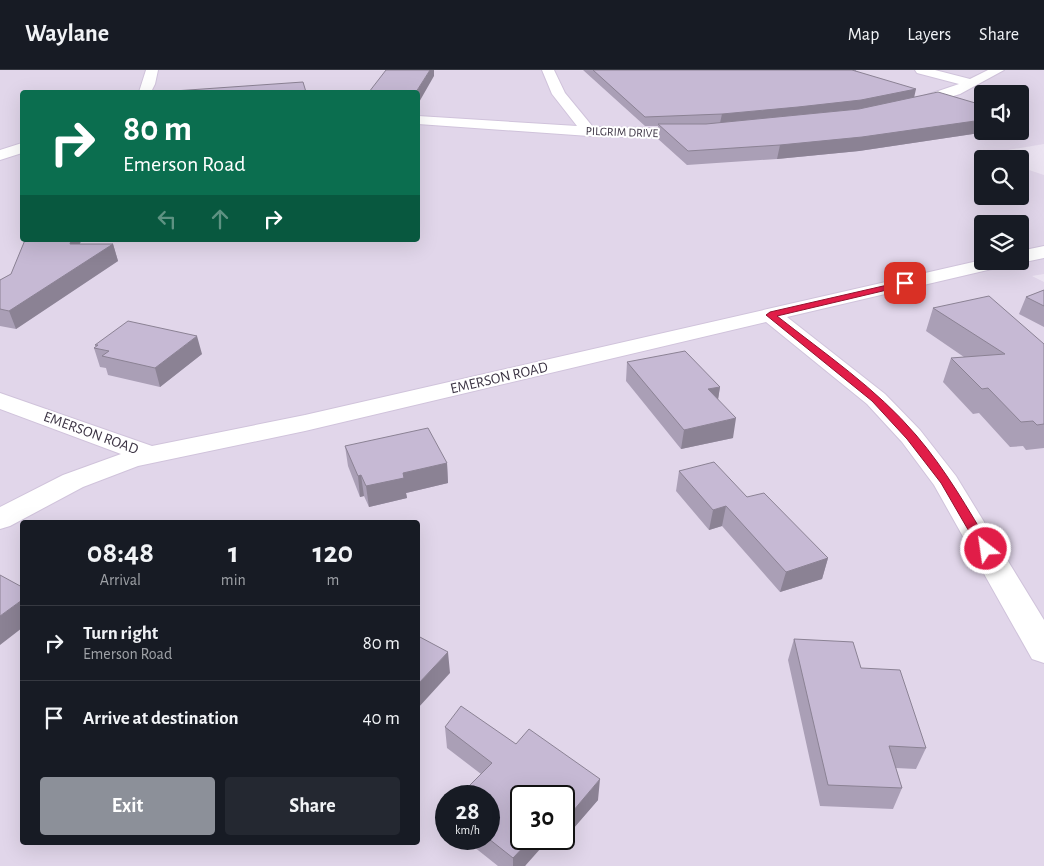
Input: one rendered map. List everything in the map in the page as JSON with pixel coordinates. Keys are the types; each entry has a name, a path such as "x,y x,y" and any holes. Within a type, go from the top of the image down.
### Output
{"street":[{"path":"146,90 150,84 152,70"},
{"path":"548,70 559,94 589,132"},
{"path":"921,70 970,83"},
{"path":"893,108 921,103 955,91 998,70"},
{"name":"PILGRIM DRIVE","path":"420,120 589,132 653,134 713,132"},
{"path":"0,155 20,149"},
{"path":"1029,255 1044,252"},
{"name":"EMERSON ROAD","path":"0,400 150,455 314,420 974,268"},
{"path":"770,315 876,399 911,436 946,482 1044,650"},
{"path":"0,520 44,495 122,460 150,455"}],"shaded area":[{"path":"0,70 1044,70 1044,144 1008,150 974,150 974,205 1029,205 1029,170 1044,175 1044,274 1032,276 1044,282 1044,866 0,866"}],"building":[{"path":"386,70 430,70 417,90 371,90"},
{"path":"593,70 852,70 916,89 861,100 798,107 722,114 645,117"},
{"path":"303,82 305,90 188,90"},
{"path":"938,92 974,103 974,121 862,137 688,151 658,124 706,124 859,109"},
{"path":"24,242 113,244 9,311 0,309 0,280 11,274"},
{"path":"1044,290 1044,306 1026,297"},
{"path":"989,296 1044,344 1044,424 1037,425 1033,421 1021,422 988,388 982,389 951,358 1005,354 933,308"},
{"path":"128,321 197,336 155,368 102,356 109,351 94,348 98,345 95,345"},
{"path":"685,351 720,387 708,389 736,418 684,430 627,362"},
{"path":"428,428 447,463 403,473 404,478 366,486 361,475 358,476 345,446"},
{"path":"714,462 747,497 764,493 828,558 786,572 726,506 713,510 679,471"},
{"path":"0,575 20,586 20,601 0,616"},
{"path":"420,637 448,652 420,682"},
{"path":"794,639 853,642 861,668 900,670 926,748 889,746 902,788 828,785"},
{"path":"461,706 516,744 529,729 600,779 575,809 575,785 510,785 510,850 521,850 513,858 500,848 500,785 470,785 492,763 445,727"}],"route":[{"path":"905,283 770,315 876,399 911,436 946,482 986,549"}]}
